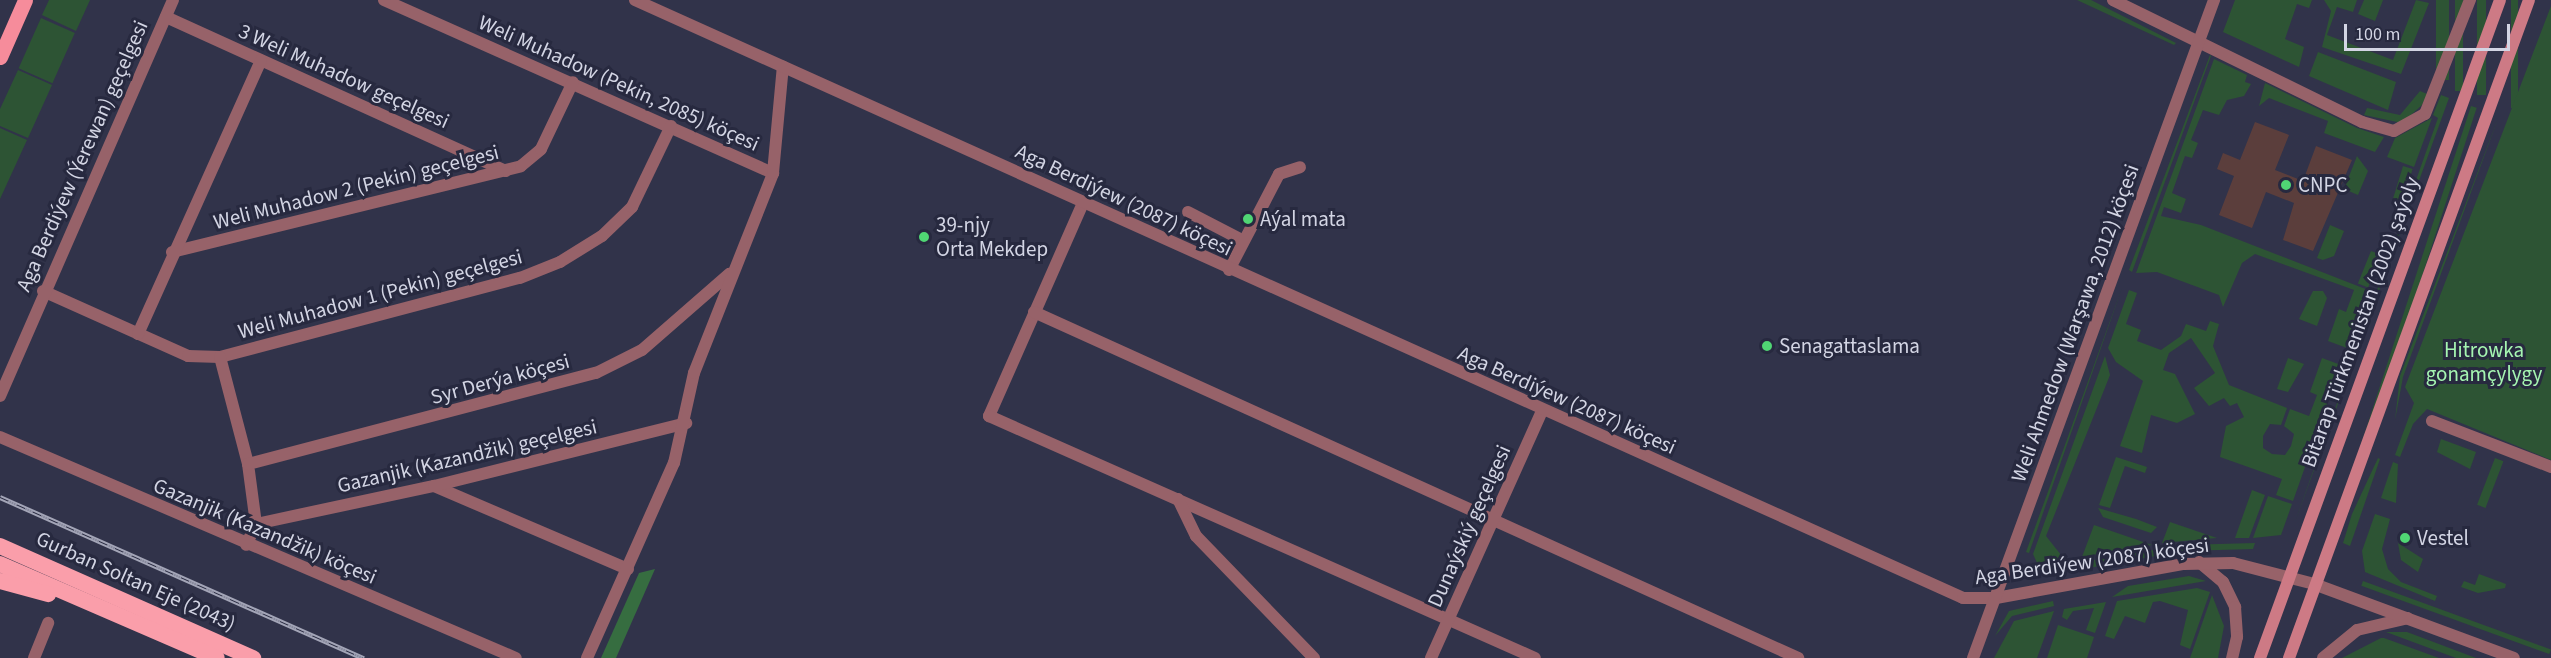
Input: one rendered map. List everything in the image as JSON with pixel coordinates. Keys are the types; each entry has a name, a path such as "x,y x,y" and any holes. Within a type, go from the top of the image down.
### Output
{"highway":[{"name":"Gurban Soltan Eje (2043)","path":"0,546 253,658"},
{"name":"Gurban Soltan Eje (2043)","path":"0,564 217,658"},
{"path":"0,581 99,607"}],"main road":[{"path":"0,57 25,0"},
{"name":"Bitarap Türkmenistan (2002) şaýoly","path":"2260,658 2500,0"},
{"path":"2289,658 2314,584 2529,0"}],"street":[{"name":"Aga Berdiýew (Ýerewan) geçelgesi","path":"0,396 42,291 173,0"},
{"name":"Weli Muhadow (Pekin, 2085) köçesi","path":"384,0 573,82 772,173"},
{"name":"Aga Berdiýew (2087) köçesi","path":"635,0 1940,590 1963,598 1996,598 2199,562 2233,562 2314,584 2514,658"},
{"path":"2113,0 2376,127 2406,128 2425,114 2470,0"},
{"name":"Weli Ahmedow (Warşawa, 2012) köçesi","path":"1972,658 1996,598 2214,0"},
{"name":"3 Weli Muhadow geçelgesi","path":"166,17 506,171"},
{"path":"138,334 172,252 261,60"},
{"path":"587,658 627,568 686,423 694,374 732,271 772,173 783,66"},
{"name":"Weli Muhadow 2 (Pekin) geçelgesi","path":"172,252 506,171 537,154 573,82"},
{"name":"Weli Muhadow 1 (Pekin) geçelgesi","path":"42,291 188,356 220,357 520,278 560,262 602,236 632,207 671,126"},
{"path":"1228,270 1279,174 1300,167"},
{"path":"1083,203 989,416 1535,658"},
{"path":"1188,212 1242,240"},
{"name":"Syr Derýa köçesi","path":"248,464 596,373 642,350 732,271"},
{"path":"1034,312 1798,658"},
{"path":"220,357 248,464 256,524 246,545"},
{"name":"Dunaýskiý geçelgesi","path":"1431,658 1542,411"},
{"path":"2432,421 2551,467"},
{"name":"Gazanjik (Kazandžik) geçelgesi","path":"256,524 434,486 686,423"},
{"name":"Gazanjik (Kazandžik) köçesi","path":"0,437 246,545 516,658"},
{"path":"434,486 627,568"},
{"path":"1178,498 1196,536 1314,658"},
{"path":"2199,562 2223,582 2235,607 2238,636 2232,658"},
{"path":"2323,658 2357,630 2409,618"},
{"path":"34,658 48,622"}],"green space":[{"path":"49,0 90,0 76,31 42,15"},
{"path":"2077,0 2091,0 2176,43 2174,45"},
{"path":"2235,0 2312,0 2309,8 2297,4 2285,39 2304,47 2299,67 2223,32"},
{"path":"2324,0 2357,0 2353,12 2337,7 2327,35 2393,60 2416,0 2429,3 2401,74 2322,47 2331,11"},
{"path":"2364,0 2383,0 2375,21 2358,14"},
{"path":"2436,0 2449,0 2449,80 2436,80"},
{"path":"2455,0 2463,0 2463,91 2455,91"},
{"path":"2477,0 2486,0 2486,95 2477,95"},
{"path":"2511,0 2518,0 2518,108 2511,108"},
{"name":"Hitrowka gonamçylygy","path":"2551,6 2551,460 2427,409 2413,424 2400,457 2395,455 2414,403 2405,387"},
{"path":"41,18 75,33 52,83 19,68"},
{"path":"2318,52 2396,82 2388,110 2309,76"},
{"path":"2211,56 2132,272 2129,270"},
{"path":"2214,59 2247,75 2245,82 2251,84 2244,96 2227,100 2219,115 2203,110 2191,140 2198,143 2192,158 2185,156 2172,193 2186,199 2181,213 2164,207 2161,216 2201,225 2368,290 2347,348 2328,341 2339,309 2346,312 2354,290 2255,254 2242,263 2223,307 2219,295 2157,272 2136,273"},
{"path":"18,70 52,85 28,138 0,126 0,109"},
{"path":"2265,83 2357,128 2384,137 2375,152 2324,133 2328,121 2269,98 2259,106"},
{"path":"2420,91 2427,94 2422,105 2402,123 2364,115 2367,108 2400,115"},
{"path":"2441,95 2449,98 2294,525 2438,118 2433,115"},
{"path":"2471,106 2477,108 2336,541 2330,539"},
{"path":"2499,116 2403,377 2395,420 2400,376"},
{"path":"2432,118 2414,167 2387,157 2395,138"},
{"path":"0,128 27,140 0,199"},
{"path":"2357,156 2368,171 2358,195 2344,189"},
{"path":"2403,166 2413,169 2402,202 2393,199"},
{"path":"2330,225 2344,231 2334,256 2323,260 2317,258"},
{"path":"2371,251 2381,255 2368,288 2358,283"},
{"path":"2122,288 2029,553 2026,552"},
{"path":"2129,290 2137,293 2126,324 2141,330 2137,341 2161,350 2181,336 2186,324 2206,331 2210,321 2219,324 2213,346 2229,385 2287,408 2281,425 2270,424 2263,436 2263,448 2272,454 2285,455 2291,446 2294,434 2284,426 2290,409 2309,416 2317,395 2310,392 2322,358 2341,365 2293,501 2276,495 2282,479 2220,457 2226,426 2244,417 2237,403 2230,406 2224,398 2209,406 2194,388 2215,373 2191,338 2169,353 2163,370 2175,374 2195,414 2177,423 2151,415 2142,453 2120,446 2143,381 2116,362 2108,348"},
{"path":"2313,291 2323,291 2327,298 2317,326 2299,319"},
{"path":"2105,356 2110,375 2046,536 2065,560 2038,565 2033,554"},
{"path":"2288,358 2304,364 2288,392 2277,389"},
{"path":"2441,439 2476,452 2470,469 2437,452"},
{"path":"2116,457 2147,467 2145,473 2125,466 2110,508 2099,505"},
{"path":"2378,458 2380,459 2350,546 2343,543 2352,514"},
{"path":"2495,458 2503,461 2485,508 2477,505"},
{"path":"2393,462 2398,464 2396,503 2381,498"},
{"path":"2252,490 2265,495 2249,538 2235,538"},
{"path":"2268,496 2292,504 2281,535 2253,538"},
{"path":"2098,508 2157,527 2151,533 2103,517"},
{"path":"2375,514 2390,519 2382,549 2388,569 2401,582 2437,596 2435,601 2365,572 2362,551"},
{"path":"2170,522 2217,538 2162,543"},
{"path":"2094,525 2152,545 2082,557"},
{"path":"2255,543 2253,549 2184,551 2083,569 2082,562 2183,545"},
{"path":"2398,543 2423,559 2418,572 2401,560"},
{"path":"655,569 616,658 601,658 639,573"},
{"path":"2479,574 2506,584 2505,588 2478,593 2461,587 2464,581 2475,585"},
{"path":"2189,576 2206,581 2112,597 2128,586"},
{"path":"2363,581 2551,649 2549,654 2361,586"},
{"path":"2197,588 2210,592 2190,649 2180,645 2188,610 2160,601 2153,602 2145,623 2125,616 2114,639 2105,636 2117,601"},
{"path":"2212,595 2224,626 2218,658 2190,658"},
{"path":"2053,601 2054,606 2012,616 1995,636 2009,611"},
{"path":"2106,602 2095,633 2086,630 2094,608 2073,611 2067,620 2062,617 2064,609"},
{"path":"2054,611 2037,658 1994,658 2014,621"},
{"path":"2058,625 2094,637 2087,658 2047,658"},
{"path":"2386,632 2407,632 2476,658 2456,658"},
{"path":"2384,638 2439,658 2342,658"}],"building":[{"name":"CNPC","path":"2255,122 2289,135 2275,170 2303,181 2316,146 2352,160 2313,251 2283,240 2294,203 2266,192 2252,228 2219,215 2234,176 2217,169 2223,153 2240,160"}],"railway":[{"path":"0,497 364,658"}],"place":[{"name":"CNPC","path":"2286,185"},
{"name":"Aýal mata","path":"1248,219"},
{"name":"39-njy Orta Mekdep","path":"924,237"},
{"name":"Senagattaslama","path":"1767,346"},
{"name":"Vestel","path":"2405,538"}]}
